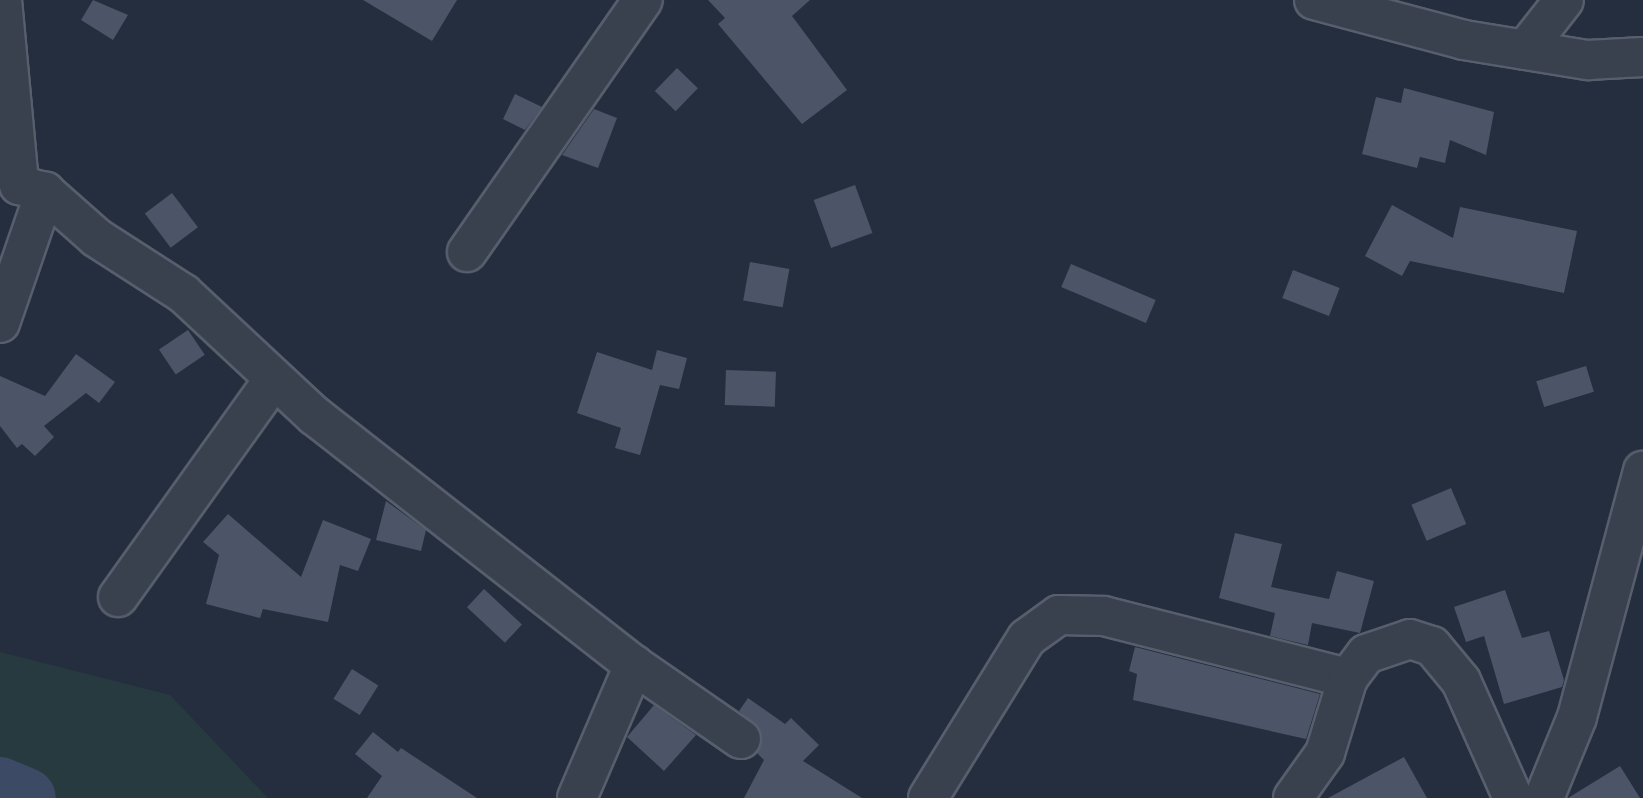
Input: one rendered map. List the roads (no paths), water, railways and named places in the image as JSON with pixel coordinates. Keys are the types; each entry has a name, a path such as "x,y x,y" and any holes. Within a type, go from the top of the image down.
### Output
{"street":[{"path":"0,323 21,188 2,0"},
{"path":"467,252 643,0"},
{"path":"1314,0 1464,40 1588,60 1643,57"},
{"path":"1525,50 1564,0"},
{"path":"21,188 184,294 274,379 634,665 741,739"},
{"path":"118,597 274,379"},
{"path":"1544,798 1577,717 1643,471"},
{"path":"928,798 1027,638 1059,615 1104,616 1348,678"},
{"path":"1293,798 1325,753 1348,678 1366,654 1389,641 1410,639 1432,646 1482,721 1513,798"},
{"path":"577,798 634,665"}],"waterway":[{"path":"0,787 26,798"}]}
